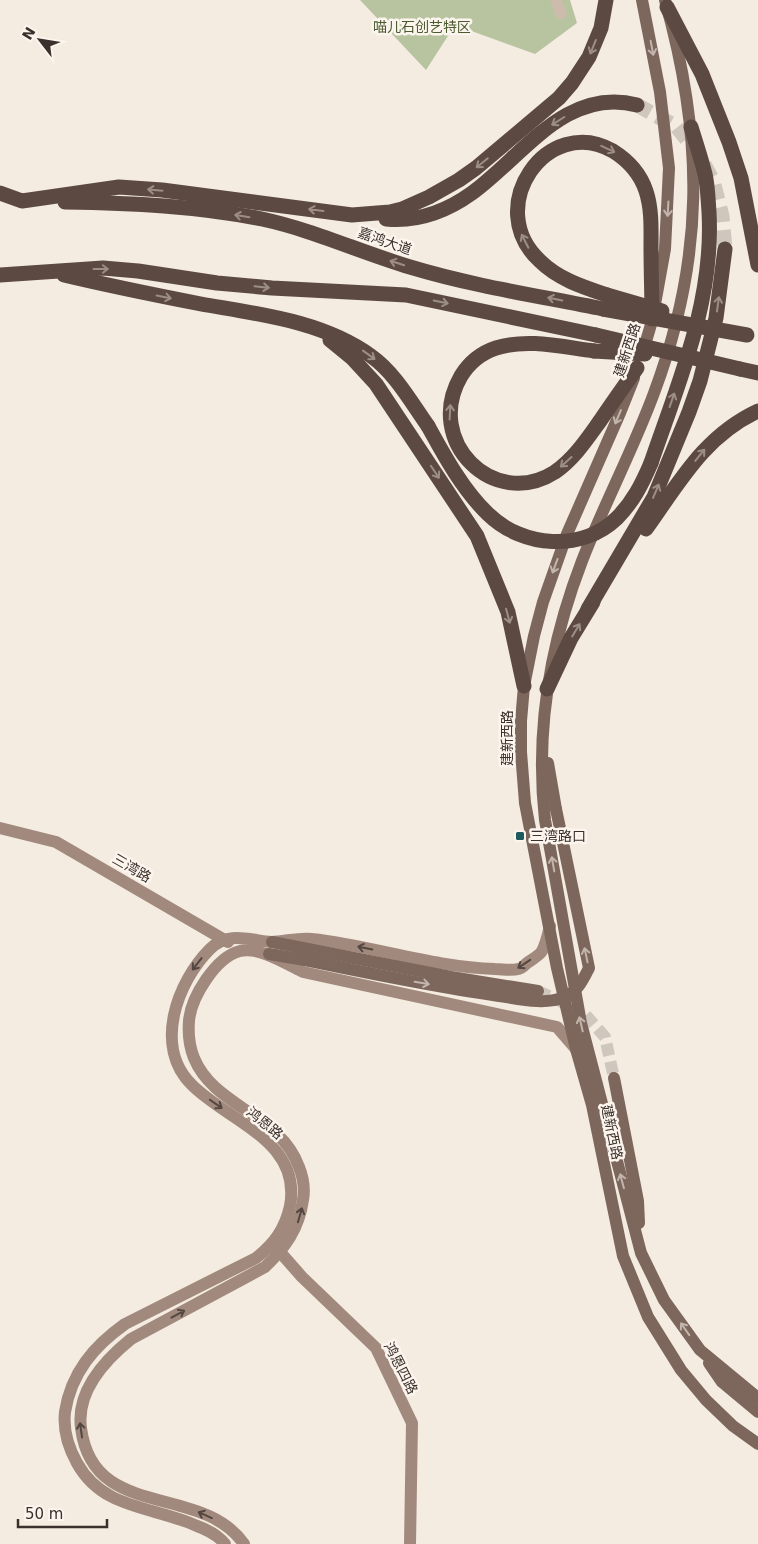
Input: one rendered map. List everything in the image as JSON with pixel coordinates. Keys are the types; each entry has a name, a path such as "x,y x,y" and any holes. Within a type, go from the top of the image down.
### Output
{"highway":[{"path":"352,215 390,212 402,209 429,197 476,168 544,112 572,83 589,57 601,28 606,0"},
{"path":"666,3 702,74 729,142 741,178 758,265"},
{"path":"0,193 22,200 118,186 352,215 402,219 415,218 442,210 470,194 542,132 569,114 589,105 610,101 623,101 637,105"},
{"path":"48,271 127,290 285,319 315,328 350,343 372,357 397,382 428,426 455,474 488,515 505,527 522,535 554,542 570,541 602,530 630,503 640,488 694,340 701,310 709,256 710,232 705,175 691,127"},
{"path":"605,302 549,269 530,250 522,237 519,226 517,205 519,194 530,171 546,155 567,145 589,143 609,149 628,162 642,181 646,191 651,219 652,321"},
{"name":"嘉鸿大道","path":"0,203 22,200 163,206 260,219 312,233 401,264 445,276 605,302 753,337"},
{"path":"547,689 570,638 654,497 689,412 704,366 716,318 725,249"},
{"path":"4,274 103,268 138,270 217,283 272,288 406,295 596,335 758,373"},
{"path":"315,328 352,358 376,384 477,536 508,612 524,686"},
{"path":"637,368 582,445 556,471 542,479 515,483 490,476 480,470 462,453 450,426 452,396 458,382 475,360 486,352 497,348 543,344 594,351 682,356"},
{"path":"588,609 688,470 709,444 741,419 758,411"}],"main road":[{"name":"建新西路","path":"642,0 660,92 670,168 665,249 652,321 637,368 620,413 566,534 534,636 524,686 521,752 525,803 557,968 592,1106 623,1256 648,1317 681,1370 706,1400 733,1426 758,1444"},
{"name":"建新西路","path":"666,3 685,83 691,127 694,172 692,231 684,290 655,392 573,585 556,644 547,689 542,733 542,793 545,820 581,1023 641,1253 664,1300 700,1350 755,1405"},
{"path":"223,939 236,937 305,960 402,980 545,1002 566,996 581,985 589,968 542,733"},
{"name":"三湾路","path":"0,828 56,842 242,950"},
{"path":"242,950 270,948 310,938 471,968 518,969 542,952 550,926"},
{"name":"鸿恩路","path":"223,939 211,947 201,958 181,992 175,1011 172,1031 173,1048 179,1067 190,1084 209,1100 259,1134 284,1161 292,1192 289,1211 276,1249 265,1267 131,1339 102,1366 90,1384 83,1401 80,1420 82,1438 87,1455 97,1470 111,1482 127,1491 212,1518 234,1533 244,1544"},
{"path":"270,948 538,991"},
{"path":"270,948 303,972 557,1027 576,1049"},
{"name":"鸿恩路","path":"226,1544 210,1531 182,1519 112,1498 100,1491 89,1481 72,1454 66,1437 64,1419 67,1399 74,1380 84,1362 110,1334 125,1324 276,1249 292,1236 301,1216 304,1193 302,1174 295,1154 283,1138 217,1089 203,1075 194,1058 188,1040 189,1019 194,1001 205,981 216,966 227,956 242,950"},
{"path":"614,1078 638,1201 641,1253"},
{"name":"鸿恩四路","path":"276,1249 302,1277 376,1348 412,1423 410,1544"}],"street":[{"path":"556,0 561,14"}],"green space":[{"name":"喵儿石创艺特区","path":"360,0 570,0 577,23 535,54 455,25 426,70"}],"tunnel":[{"path":"637,105 677,127 699,155 713,181 722,216 725,249"},
{"path":"538,991 583,1012 605,1037 614,1078"}],"place":[{"name":"三湾路口","path":"520,836"}]}
